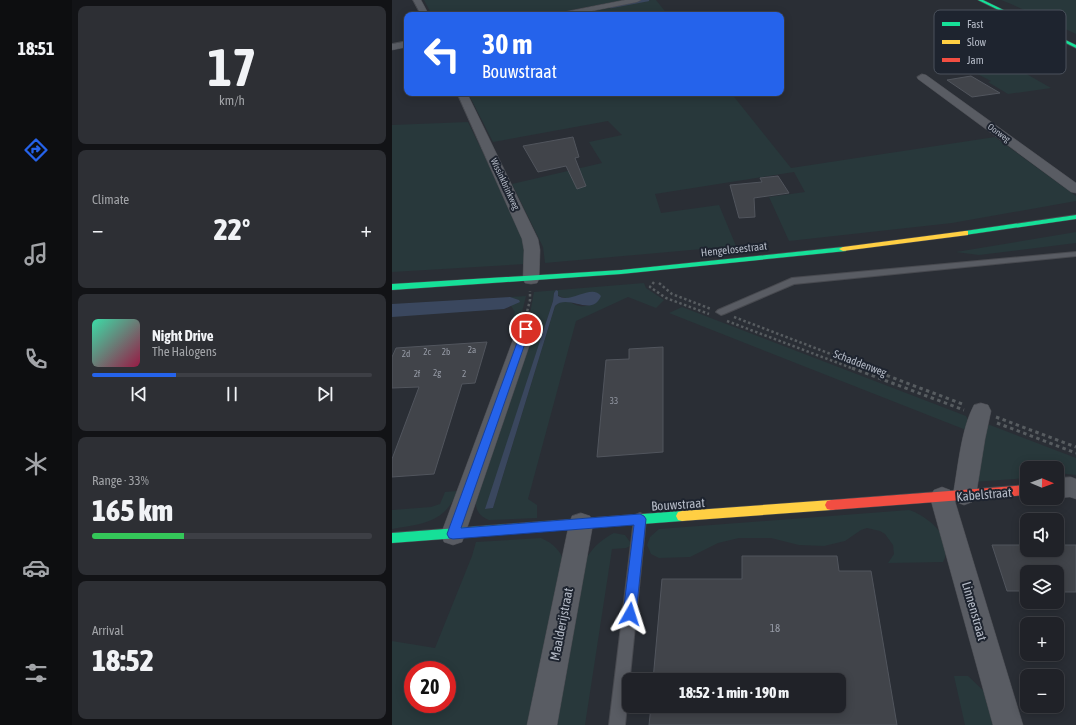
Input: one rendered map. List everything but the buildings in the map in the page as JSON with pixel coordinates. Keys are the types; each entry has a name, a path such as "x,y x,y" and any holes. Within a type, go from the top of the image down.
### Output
{"main road":[{"path":"980,0 1000,10"},
{"path":"989,0 1010,10"},
{"path":"1066,36 1076,41"},
{"path":"1066,42 1076,47"},
{"name":"Hengelosestraat","path":"392,287 531,284 952,236 1076,217"},
{"name":"Kabelstraat","path":"953,496 1020,491"},
{"name":"Bouwstraat","path":"392,538 953,496"}],"street":[{"path":"417,0 423,12"},
{"path":"575,12 637,0"},
{"path":"392,47 404,45"},
{"name":"Oorweg","path":"922,77 1076,189"},
{"name":"Wissinkbrinkweg","path":"463,96 530,239 532,250 530,269 531,284"},
{"path":"453,534 526,329"},
{"path":"953,496 980,414"},
{"path":"1064,488 1071,487 1076,489"},
{"name":"Linnenstraat","path":"953,496 1008,725"},
{"name":"Maalderijstraat","path":"542,725 581,524"}],"lane":[{"path":"721,312 792,281 1076,254"},
{"path":"617,725 640,519"}],"path":[{"name":"Schaddenweg","path":"711,315 666,298 650,287 655,280 672,294 1076,453"},
{"path":"526,329 525,321 530,300 531,284"},
{"name":"Schaddenweg","path":"726,321 980,414 1076,447"}],"shaded area":[{"path":"424,0 624,0 562,12 430,12"},
{"path":"656,0 666,12 587,12"},
{"path":"1001,0 1076,0 1076,34 1066,29 1066,10 1024,10"},
{"path":"978,74 1026,74 1051,88 1008,94 988,82 991,81"},
{"path":"470,96 733,96 791,168 995,137 1076,196 1076,201 952,223 789,241 769,197 805,192 794,172 655,194 661,213 719,205 736,246 545,263 543,247 512,184 602,163 589,142 622,135 608,121 493,142"},
{"path":"468,122 527,243 525,264 392,272 392,125"},
{"path":"1076,232 1076,243 979,255 956,252"},
{"path":"644,283 646,288 664,300 656,308 628,297 576,321 528,499 537,505 537,518 489,520 481,515 477,509 475,501 476,492 536,324 531,323 529,319 534,292","holes":["554,292 559,296 569,298 584,294 596,293 594,304 582,306 565,301 555,306 493,508 486,509 553,301"]},
{"path":"526,296 518,328 508,331 515,312 511,306 518,299 510,297"},
{"path":"682,307 966,416 968,420 966,430 669,313"},
{"path":"990,425 1076,458 1076,475 1064,474 1064,461 1020,461 1020,479 973,482 985,426"},
{"path":"457,491 452,502 439,516 422,523 392,529 392,510 431,507 440,504 445,492"},
{"path":"909,510 924,517 932,523 943,537 946,545 946,553 943,562 888,563 894,554 893,545 885,534 880,531 867,528 861,530 845,541 824,546 799,545 771,538 739,538 718,543 690,557 659,558 651,554 647,545 650,537 659,529"},
{"path":"614,533 625,535 630,542 630,546 626,548 612,549 585,725 556,725 586,559 598,544"},
{"path":"541,538 556,548 561,554 565,563 531,725 392,725 392,641 435,648 472,556 476,542"},
{"path":"954,676 968,676 988,695 996,725 965,725"}],"water":[{"path":"556,290 558,291 558,296 563,298 569,298 587,292 597,293 601,296 597,302 592,305 566,302 555,306 493,508 485,509 553,301 554,293"},
{"path":"510,297 519,300 520,302 504,309 392,317 392,304"}],"waterway":[{"path":"611,7 648,0"}],"traffic: fast":[{"path":"980,0 1000,10"},
{"path":"1066,42 1076,47"},
{"path":"965,233 1076,217"},
{"path":"392,287 621,272 843,249"},
{"path":"392,538 682,516"}],"traffic: slow":[{"path":"843,249 965,233"},
{"path":"682,516 831,505"}],"traffic: jam":[{"path":"831,505 1020,491"}],"route":[{"path":"526,329 453,534 640,519 630,614"}]}
